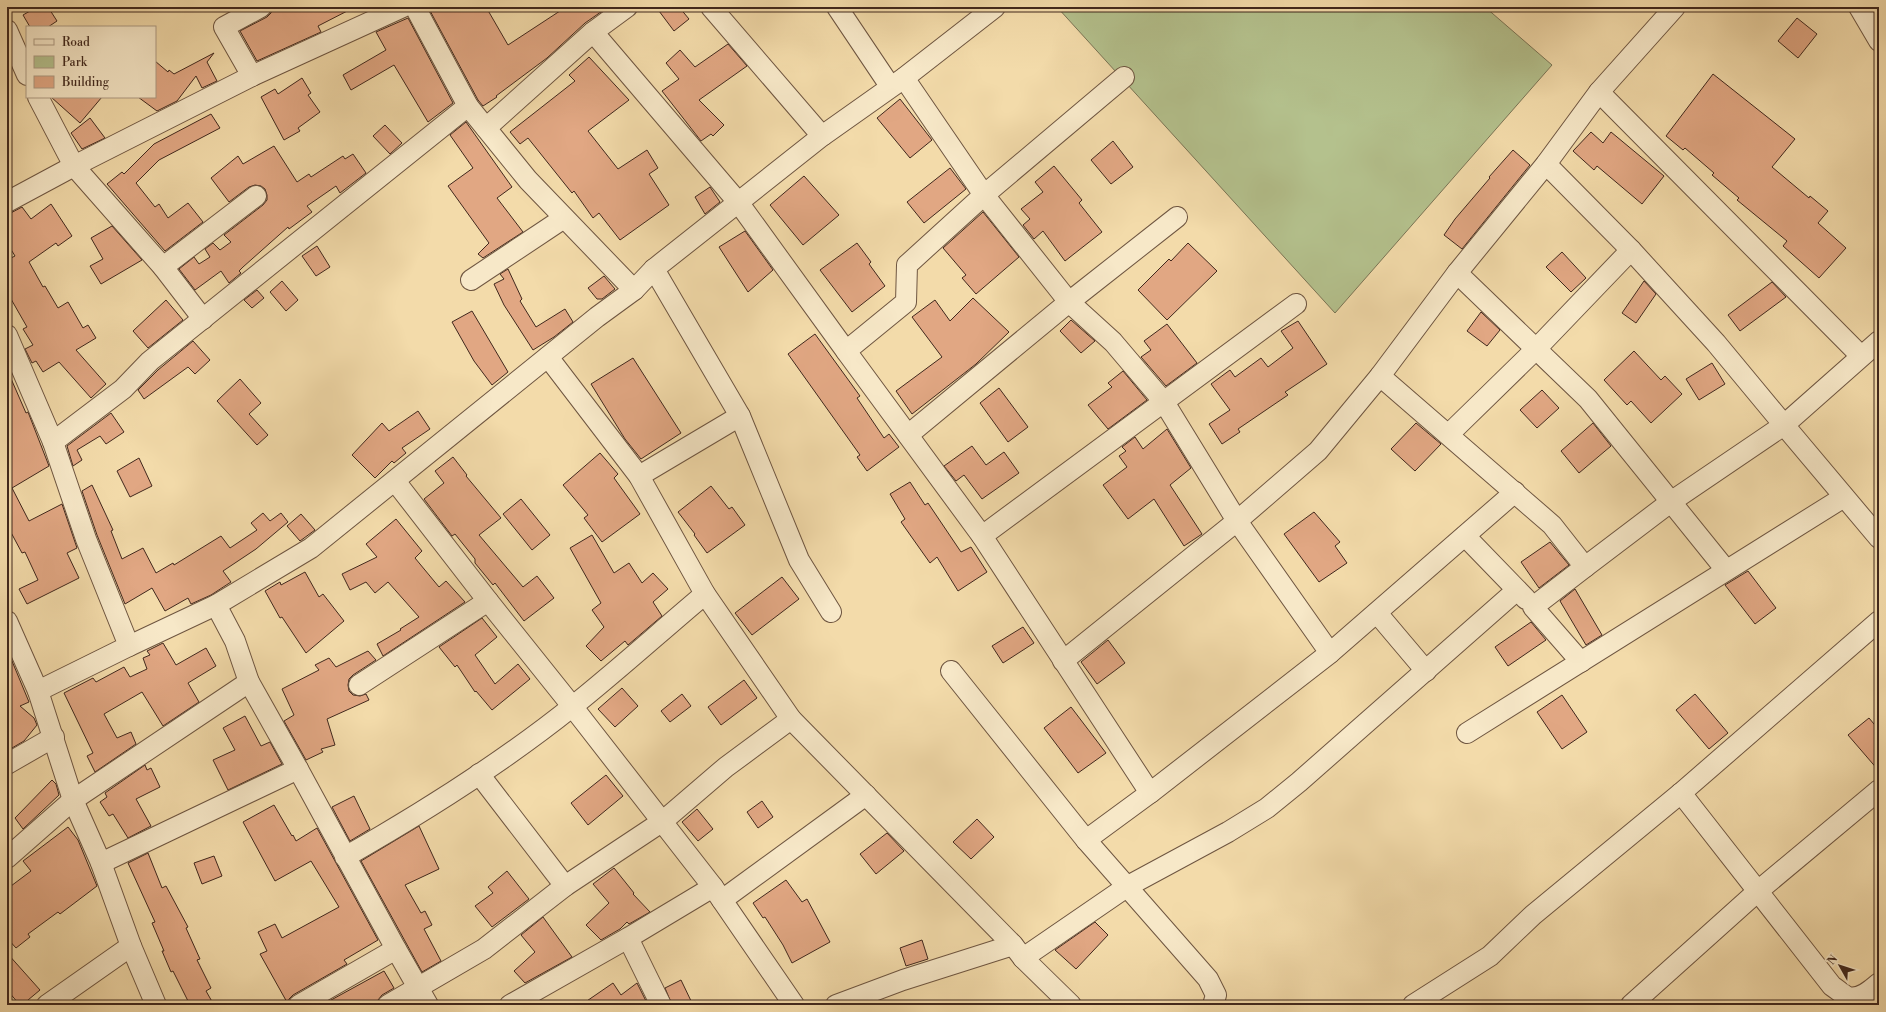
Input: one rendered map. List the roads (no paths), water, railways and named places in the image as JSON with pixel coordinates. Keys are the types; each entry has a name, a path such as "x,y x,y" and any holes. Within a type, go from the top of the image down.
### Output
{"street":[{"path":"252,76 224,27 261,7"},
{"path":"7,202 74,166 252,76 403,7"},
{"path":"415,7 468,106 528,180 634,290"},
{"path":"486,128 593,32 627,7"},
{"path":"712,7 822,136"},
{"path":"837,7 1069,302 1113,342 1164,402 1237,521 1330,653"},
{"path":"38,691 216,605 311,548 597,317 634,290 654,269 738,202 822,136 897,82 995,7"},
{"path":"1063,661 1237,521 1318,451 1380,376 1457,273 1546,164 1599,92 1675,7"},
{"path":"1859,7 1879,41"},
{"path":"7,30 26,73"},
{"path":"593,32 738,202 982,536 1150,793"},
{"path":"846,351 906,302 907,265 984,195 1124,77"},
{"path":"1599,92 1861,356"},
{"path":"39,98 74,166 163,267 202,319"},
{"path":"53,442 123,388 150,361 468,106"},
{"path":"1546,164 1631,250 1716,343 1879,538"},
{"path":"163,267 256,196"},
{"path":"908,435 1069,302 1177,217"},
{"path":"471,280 564,218"},
{"path":"1449,434 1536,349 1631,250"},
{"path":"654,269 740,416 799,560 831,612"},
{"path":"1457,273 1588,399 1672,501 1726,570"},
{"path":"982,536 1296,304"},
{"path":"7,335 53,442 86,539 129,646"},
{"path":"1533,607 1672,501 1784,424 1879,341"},
{"path":"548,357 640,476 705,594 792,719 1071,1005"},
{"path":"1380,376 1449,434 1552,525 1585,567"},
{"path":"640,476 740,416"},
{"path":"395,481 718,893 794,1005"},
{"path":"1086,840 1150,793 1330,653 1515,492"},
{"path":"1467,733 1844,497"},
{"path":"1465,536 1533,607 1581,662"},
{"path":"836,1005 903,980 1018,951 1128,886 1228,832 1267,808 1299,782 1517,590"},
{"path":"345,857 411,819 479,774 572,706 705,594"},
{"path":"359,685 488,601"},
{"path":"216,605 235,641 249,682 396,949 419,986 428,1005"},
{"path":"1377,613 1426,671"},
{"path":"7,621 38,691 54,737 58,758 73,800 102,863 131,946 156,1005"},
{"path":"1413,1005 1490,956 1534,915 1681,793 1879,621"},
{"path":"951,671 1086,840 1128,886 1208,979 1216,995 1213,1005"},
{"path":"7,858 73,800 249,682"},
{"path":"388,1005 484,949 565,886 662,821 726,767 792,719"},
{"path":"7,764 54,737"},
{"path":"102,863 298,769"},
{"path":"479,774 565,886"},
{"path":"1631,1005 1758,891 1879,790"},
{"path":"1681,793 1844,1001 1864,994 1879,983"},
{"path":"510,1005 628,938 718,893 866,796"},
{"path":"628,938 662,1005"},
{"path":"47,1005 131,946"},
{"path":"302,1004 396,949"}]}
